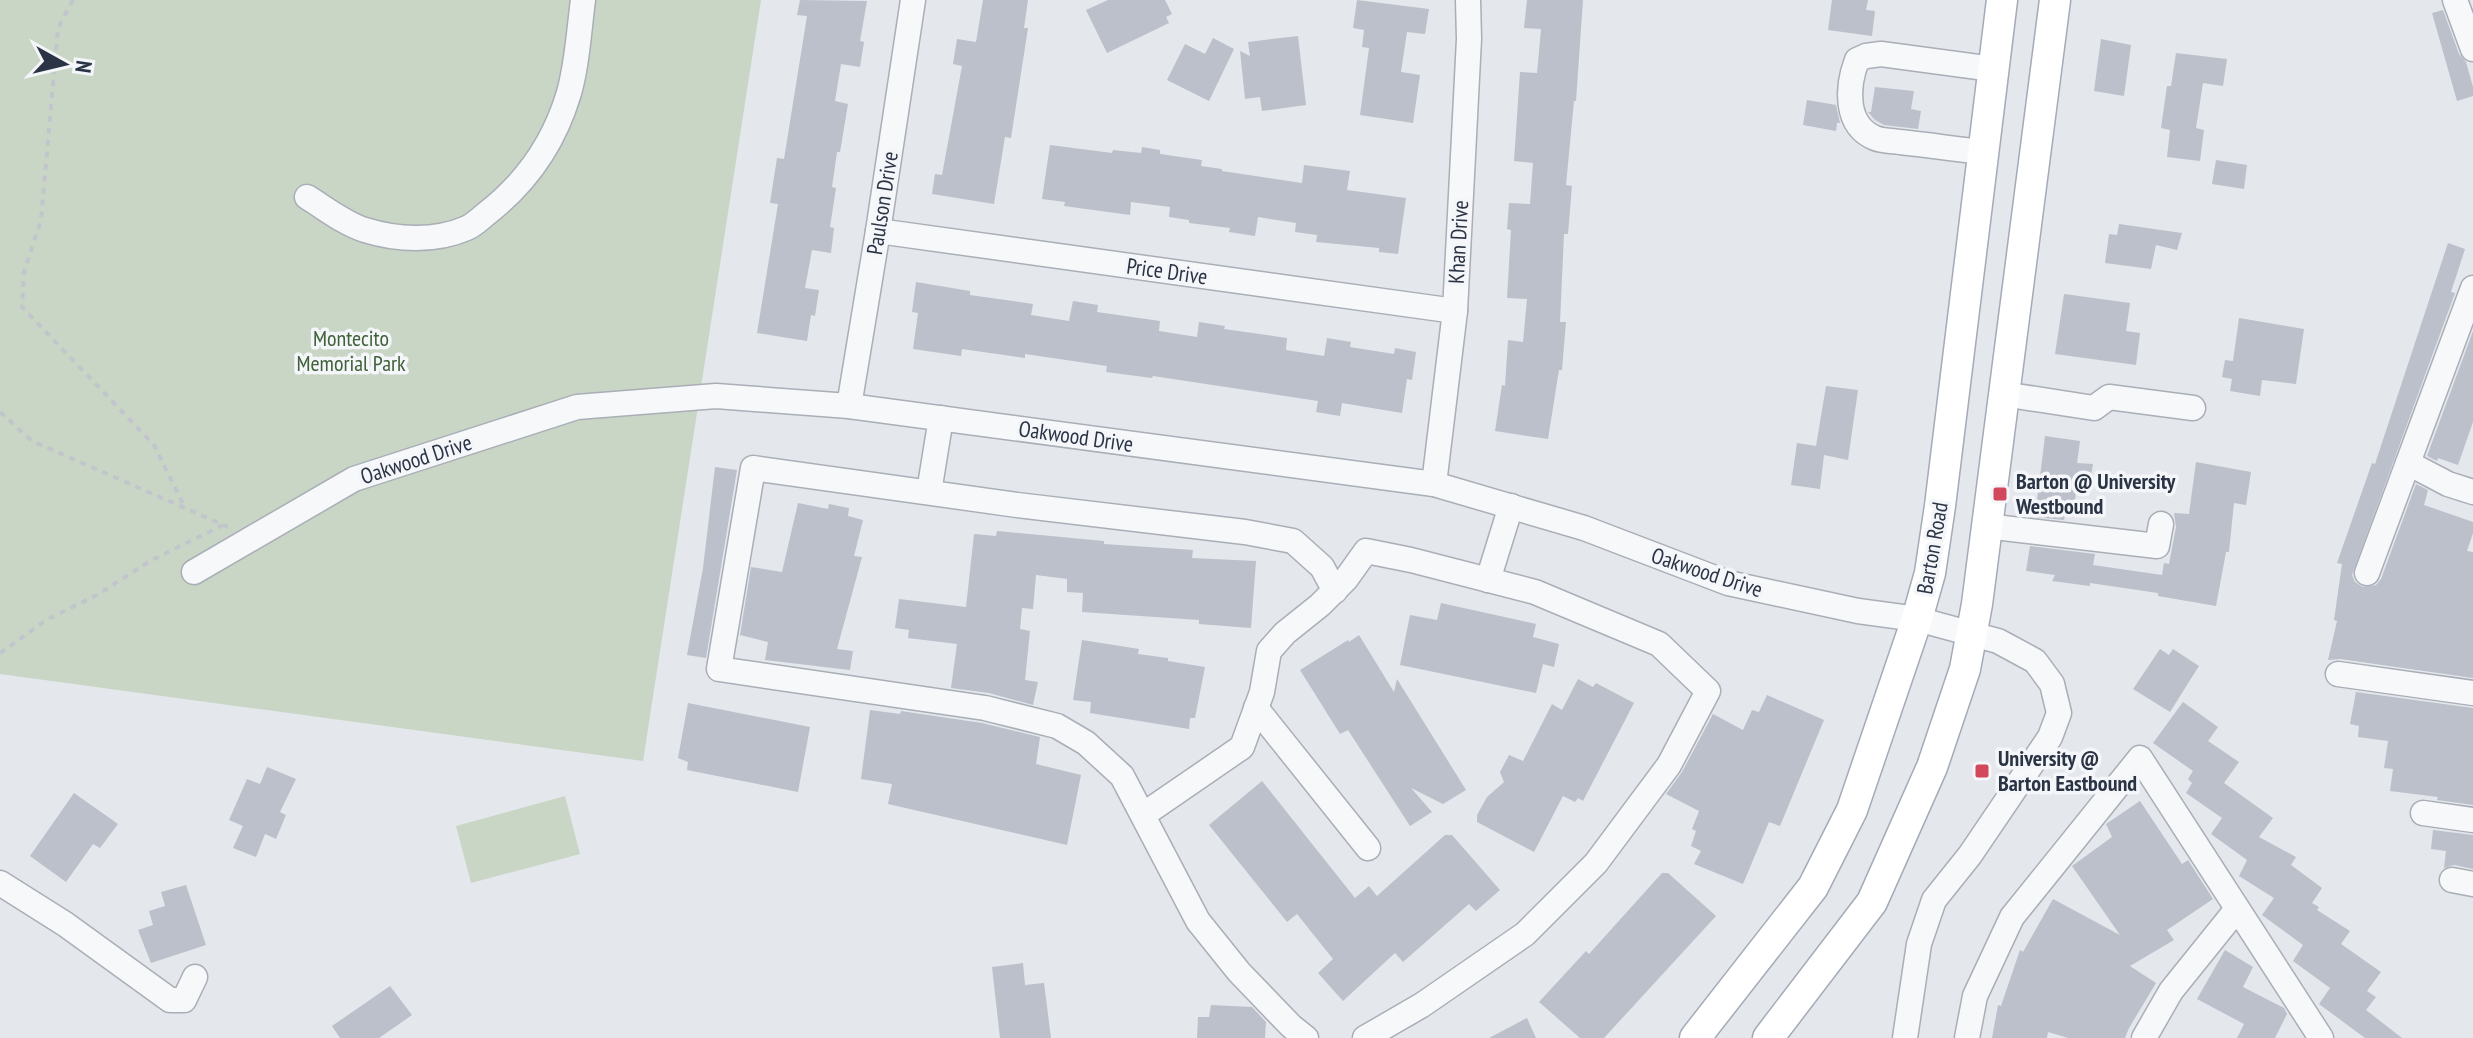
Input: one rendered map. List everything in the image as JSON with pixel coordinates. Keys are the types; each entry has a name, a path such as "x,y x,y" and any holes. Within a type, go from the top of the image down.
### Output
{"main road":[{"name":"Barton Road","path":"1695,1038 1813,887 1852,810 1917,619 1932,560 2002,0"},
{"path":"1768,1038 1872,902 1932,767 1964,673 1973,634 2055,0"}],"street":[{"path":"307,197 361,229 386,236 441,236 469,227 525,180 546,150 569,93 583,0"},
{"name":"Paulson Drive","path":"849,406 913,0"},
{"name":"Khan Drive","path":"1434,484 1455,311 1469,39 1468,0"},
{"path":"2455,0 2473,49"},
{"path":"1982,152 1875,138 1858,125 1850,110 1849,92 1857,60 1866,56 1881,54 1993,69"},
{"name":"Price Drive","path":"878,231 1455,311"},
{"path":"2367,573 2473,288"},
{"path":"2003,394 2094,408 2109,397 2193,408"},
{"name":"Oakwood Drive","path":"194,572 354,479 577,407 716,396 849,406 1434,484 1584,528 1728,583 1858,611 1917,619 1998,641 2035,661 2052,684 2059,713 2050,737 1970,855 1934,900 1919,944 1905,1038"},
{"path":"929,492 941,418"},
{"path":"2408,463 2448,484 2473,492"},
{"path":"1306,1038 1239,972 1198,921 1122,776 1086,743 1057,726 985,708 719,669 753,468 1017,505 1245,532 1293,541 1322,567 1335,591"},
{"path":"1488,580 1511,506"},
{"path":"1986,526 2157,546 2161,524"},
{"path":"1143,815 1242,747 1262,692 1269,651 1285,633 1335,591 1366,551 1535,592 1659,644 1708,691 1669,765 1586,873 1525,934 1422,1005 1365,1038"},
{"path":"2338,674 2473,693"},
{"path":"1256,708 1368,848"},
{"path":"1967,1038 1975,996 2012,917 2140,758 2321,1038"},
{"path":"2423,813 2473,820"},
{"path":"0,883 65,924 170,1000 184,1000 195,977"},
{"path":"2144,1038 2171,991 2237,909"}],"path":[{"path":"73,0 58,28 41,220 24,272 22,307 154,445 185,508"},
{"path":"0,412 32,441 253,538"},
{"path":"0,653 46,620 97,595 150,561 223,525"}],"green space":[{"name":"Montecito Memorial Park","path":"0,0 761,0 643,761 0,674"},
{"path":"565,796 580,854 471,883 456,826"}],"building":[{"path":"800,0 867,1 860,41 864,42 860,67 841,64 835,101 848,104 832,187 836,188 830,227 834,228 831,253 812,250 805,288 819,290 807,341 757,333 778,204 770,203 777,158 784,159 807,16 797,15"},
{"path":"983,0 1028,0 1024,28 1028,28 1011,138 1005,137 994,204 932,194 935,174 942,175 962,66 953,64 957,39 976,42"},
{"path":"1108,0 1165,0 1172,14 1166,17 1169,23 1107,53 1086,10"},
{"path":"1357,0 1429,9 1425,34 1407,32 1401,72 1420,75 1413,123 1360,115 1369,48 1362,47 1364,30 1353,28"},
{"path":"1527,0 1583,0 1566,185 1572,186 1568,234 1564,234 1560,322 1566,322 1562,370 1559,370 1548,439 1495,431 1502,385 1505,386 1508,340 1523,342 1527,299 1507,298 1511,230 1507,229 1509,203 1530,204 1533,163 1514,161 1520,72 1537,73 1541,29 1524,28"},
{"path":"1832,0 1868,0 1866,10 1875,11 1872,36 1828,30"},
{"path":"2443,10 2459,54 2466,62 2473,87 2473,96 2457,101 2432,13"},
{"path":"1298,36 1306,105 1262,111 1260,97 1245,99 1240,51 1250,56 1248,42"},
{"path":"1213,38 1234,49 1209,101 1167,80 1185,44 1205,54"},
{"path":"2101,39 2131,45 2124,96 2094,91"},
{"path":"2176,53 2227,59 2223,86 2203,83 2196,128 2204,130 2200,161 2167,157 2170,130 2161,128"},
{"path":"1875,87 1914,91 1911,109 1921,111 1918,129 1884,125 1875,120 1868,112 1871,112"},
{"path":"1807,100 1836,105 1840,123 1837,123 1836,131 1803,125"},
{"path":"1050,145 1112,153 1113,150 1141,153 1142,147 1160,150 1160,154 1202,160 1201,166 1222,171 1302,183 1304,165 1350,171 1347,190 1406,198 1398,254 1379,252 1379,248 1316,242 1317,235 1295,232 1296,223 1258,217 1255,236 1229,232 1230,228 1169,217 1170,207 1131,202 1130,215 1064,206 1065,202 1042,199"},
{"path":"2216,160 2247,165 2244,189 2212,184"},
{"path":"2119,224 2182,233 2177,250 2156,245 2151,269 2105,263 2109,234 2117,235"},
{"path":"2448,243 2465,249 2451,292 2455,293 2352,575 2355,582 2363,587 2376,585 2381,579 2416,484 2428,490 2424,505 2473,522 2467,551 2473,552 2473,678 2340,659 2328,660 2337,621 2334,620 2342,564 2337,563 2372,463 2375,464"},
{"path":"916,282 970,291 970,295 1033,304 1031,315 1069,321 1073,301 1098,305 1097,312 1160,321 1159,331 1197,337 1199,322 1225,326 1224,329 1287,338 1286,350 1324,356 1327,338 1351,342 1350,347 1394,354 1395,348 1416,352 1412,380 1407,379 1402,413 1342,403 1340,416 1316,412 1318,401 1153,376 1106,372 1107,366 1025,354 1025,358 962,349 961,356 913,349 918,313 912,312"},
{"path":"2064,294 2130,303 2126,331 2140,333 2136,365 2055,354"},
{"path":"2239,318 2304,329 2296,384 2262,380 2260,396 2230,391 2232,379 2222,377 2225,360 2233,361"},
{"path":"2473,331 2473,422 2458,465 2438,458 2437,461 2427,456"},
{"path":"1826,386 1858,390 1848,460 1824,455 1820,489 1791,485 1797,443 1816,446"},
{"path":"2045,436 2080,441 2077,463 2093,464 2089,488 2077,486 2074,508 2066,507 2064,520 2035,517"},
{"path":"2196,462 2251,472 2246,505 2234,503 2229,552 2226,552 2216,606 2158,596 2158,593 2052,581 2055,575 2026,571 2030,546 2095,554 2093,565 2162,575 2164,563 2169,564 2176,527 2174,513 2189,514"},
{"path":"715,467 737,470 706,658 687,655 703,568"},
{"path":"798,503 828,509 829,504 849,508 848,516 863,520 854,556 862,557 837,649 853,651 850,670 765,660 768,642 740,635 751,567 782,572"},
{"path":"997,531 1104,541 1104,544 1193,550 1192,558 1256,561 1251,628 1199,624 1199,620 1082,612 1083,593 1067,592 1067,579 1036,575 1033,609 1022,608 1020,629 1030,631 1025,680 1038,682 1033,705 989,693 951,688 957,644 908,638 909,630 895,628 899,599 966,607 974,534 996,536"},
{"path":"1441,603 1536,624 1533,637 1559,644 1554,667 1543,664 1536,693 1400,665 1410,615 1437,620"},
{"path":"1359,635 1394,692 1397,679 1466,790 1443,804 1411,788 1432,812 1410,826 1348,730 1340,734 1300,670"},
{"path":"1082,640 1139,649 1138,654 1205,667 1195,718 1190,718 1189,729 1090,713 1091,702 1073,700"},
{"path":"2160,649 2169,655 2173,649 2199,666 2170,712 2133,689"},
{"path":"1578,679 1593,687 1596,683 1634,703 1583,801 1578,798 1575,802 1563,796 1534,852 1477,822 1477,815 1487,797 1504,782 1500,772 1509,755 1523,761 1552,704 1562,710"},
{"path":"2356,692 2473,708 2473,805 2390,791 2393,769 2384,768 2388,741 2358,737 2359,726 2350,724"},
{"path":"1767,695 1824,720 1780,826 1769,822 1743,884 1694,864 1701,851 1691,846 1696,831 1692,829 1699,811 1666,794 1682,772 1713,714 1743,730 1752,710 1759,712"},
{"path":"2183,702 2218,727 2208,741 2239,762 2224,783 2273,818 2259,837 2296,857 2291,865 2322,888 2312,903 2319,907 2317,910 2350,931 2341,944 2381,972 2367,991 2376,997 2366,1010 2402,1038 2365,1038 2319,1004 2330,988 2293,961 2303,945 2262,915 2274,898 2239,876 2247,860 2211,834 2222,818 2186,793 2192,783 2188,779 2193,771 2153,743"},
{"path":"688,703 810,727 798,792 687,770 688,762 678,758"},
{"path":"870,710 900,714 901,711 982,723 1040,737 1036,764 1081,775 1067,845 888,804 892,784 861,779"},
{"path":"267,767 296,779 280,812 286,815 276,839 265,834 256,857 233,848 243,826 229,820 247,779 260,784"},
{"path":"1262,781 1355,898 1369,886 1377,896 1445,835 1452,835 1500,890 1476,911 1469,904 1403,962 1395,953 1343,1001 1318,973 1333,959 1297,914 1287,922 1209,825"},
{"path":"74,793 118,824 100,848 93,844 66,882 30,856"},
{"path":"2140,801 2182,864 2188,860 2213,899 2167,930 2174,940 2130,966 2156,983 2125,1038 2068,1038 2048,1032 2047,1038 1992,1038 1998,1005 2001,1006 2020,950 2023,952 2053,899 2120,935 2072,866 2112,837 2106,824"},
{"path":"2433,830 2473,835 2473,869 2454,865 2444,868 2446,851 2431,849"},
{"path":"1662,873 1668,873 1716,916 1604,1038 1580,1038 1539,1002 1586,951 1589,954"},
{"path":"186,885 206,945 151,963 138,930 153,925 149,911 165,906 161,892"},
{"path":"2225,950 2253,967 2243,987 2284,1008 2287,1014 2275,1038 2237,1038 2244,1024 2197,999"},
{"path":"1023,963 1025,985 1044,983 1051,1038 1000,1038 992,967"},
{"path":"390,986 412,1015 379,1038 340,1038 332,1026"},
{"path":"1211,1005 1252,1007 1266,1022 1265,1038 1197,1038 1198,1017 1209,1017"},
{"path":"1527,1018 1536,1038 1489,1038"}],"place":[{"name":"Barton @ University Westbound","path":"2000,494"},
{"name":"University @ Barton Eastbound","path":"1982,771"}]}
